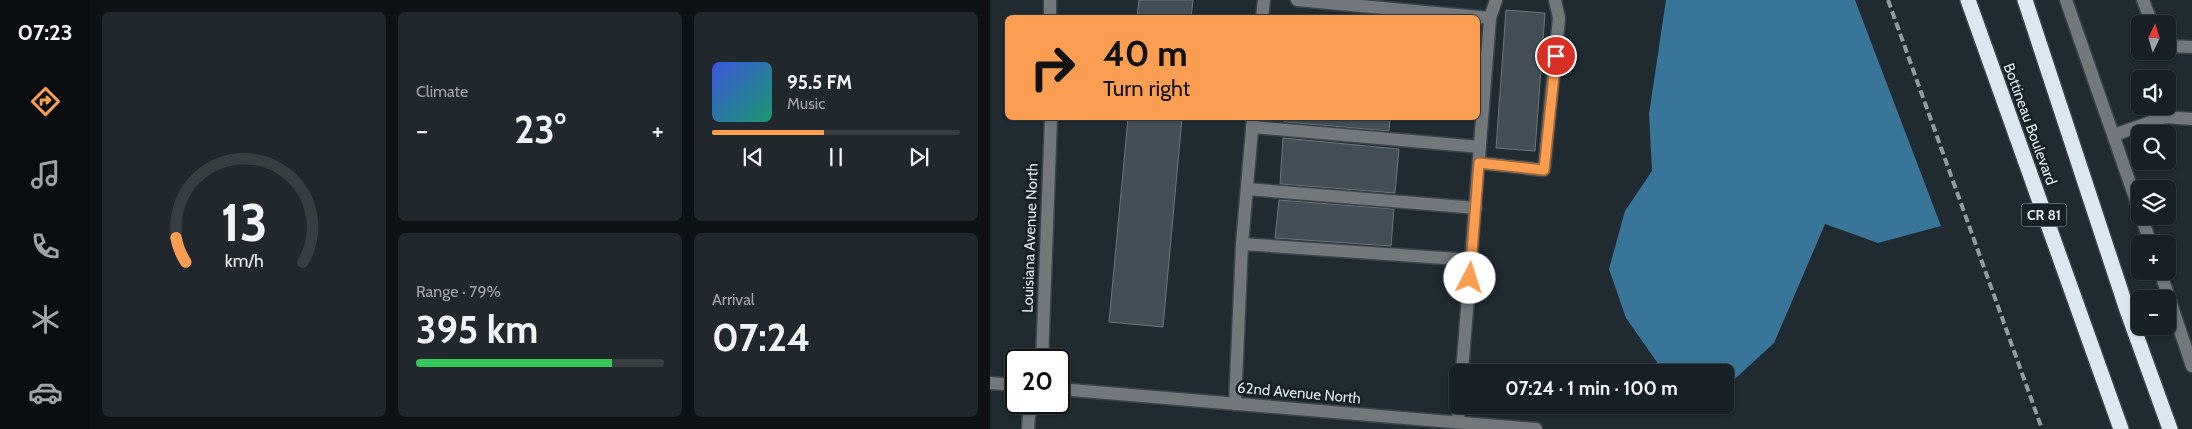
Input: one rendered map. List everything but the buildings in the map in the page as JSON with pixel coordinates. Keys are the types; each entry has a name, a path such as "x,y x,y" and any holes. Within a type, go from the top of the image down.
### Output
{"highway":[{"name":"Bottineau Boulevard","path":"1968,0 2121,429"},
{"name":"Bottineau Boulevard","path":"2026,0 2126,310 2170,429"}],"street":[{"path":"1050,0 1050,15"},
{"path":"1262,15 1264,0"},
{"path":"1297,0 1360,3 1464,15"},
{"path":"1463,364 1479,163 1481,84 1490,18 1496,0"},
{"path":"1479,163 1544,170 1559,18 1555,0"},
{"path":"2066,0 2131,185"},
{"path":"2143,0 2149,15"},
{"path":"1480,17 1490,18"},
{"path":"2176,46 2192,47"},
{"path":"2114,135 2165,117 2192,119"},
{"name":"Louisiana Avenue North","path":"1042,349 1051,120"},
{"path":"1235,404 1242,244 1253,122 1480,147"},
{"path":"1247,189 1476,208"},
{"path":"1242,244 1472,260"},
{"path":"2164,280 2186,328 2192,366"},
{"path":"990,383 1005,384"},
{"name":"62nd Avenue North","path":"1070,390 1536,429"},
{"path":"1028,429 1030,414"},
{"path":"1458,414 1458,422"}],"water":[{"path":"1666,0 1855,0 1941,226 1878,243 1825,224 1774,343 1734,380 1734,364 1658,364 1626,318 1609,269 1625,211 1652,171 1649,114"}],"railway":[{"path":"1888,0 2042,429"}],"route":[{"path":"1470,278 1479,163 1544,170 1556,56"}]}
